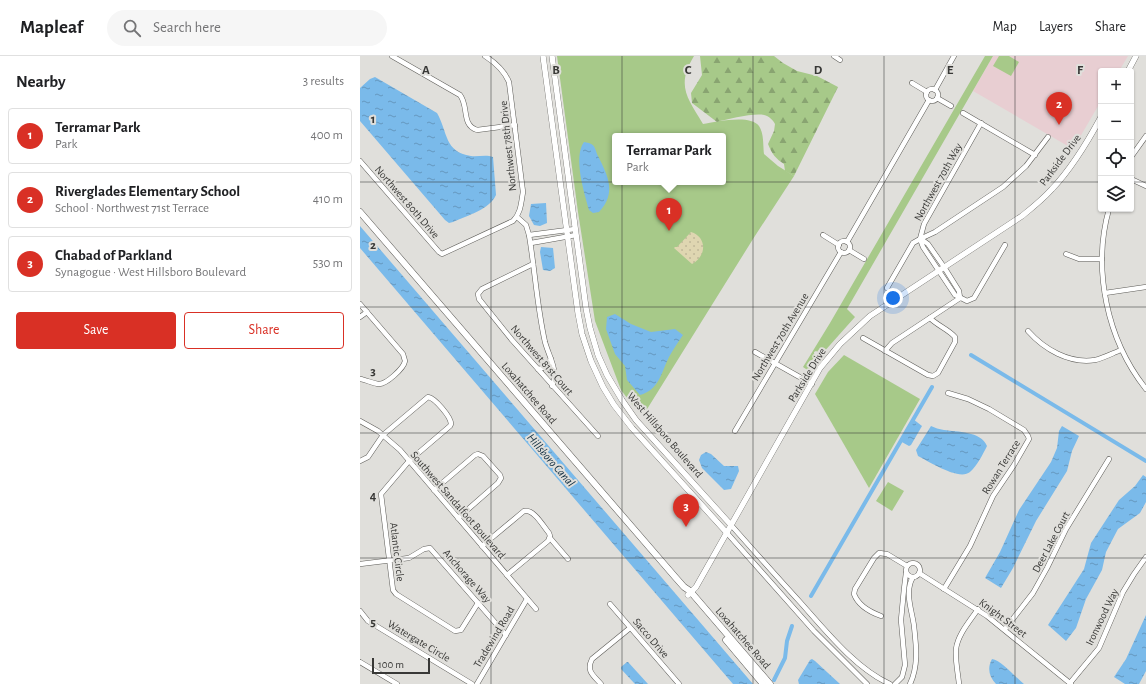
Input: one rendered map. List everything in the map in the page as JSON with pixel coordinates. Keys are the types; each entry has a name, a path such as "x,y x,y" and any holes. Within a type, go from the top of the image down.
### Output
{"main road":[{"name":"Loxahatchee Road","path":"360,212 684,587 764,684"},
{"name":"Loxahatchee Road","path":"689,594 770,684"}],"street":[{"path":"392,56 460,95 465,104 467,123 471,128 476,130 515,125"},
{"name":"Northwest 78th Drive","path":"485,56 500,67 506,74 509,82 523,192 521,206 517,217"},
{"name":"West Hillsboro Boulevard","path":"543,56 582,334 591,361 603,387 618,411 632,428 814,631 867,684"},
{"name":"West Hillsboro Boulevard","path":"552,56 590,328 598,355 610,381 636,420 838,643 867,670 890,684"},
{"path":"834,56 840,60"},
{"path":"935,90 954,56"},
{"path":"1130,68 1136,56"},
{"path":"912,84 927,92 929,90 935,90"},
{"path":"935,90 938,94 937,98"},
{"path":"927,92 926,96 929,100"},
{"path":"929,100 933,101 937,98"},
{"path":"937,98 951,106"},
{"path":"846,242 929,100"},
{"path":"963,113 1035,155"},
{"name":"Parkside Drive","path":"689,594 696,588 831,353 854,329 876,312 1022,216 1052,190 1079,155 1098,122"},
{"name":"Northwest 70th Way","path":"886,288 913,243 920,239 924,224 981,123"},
{"path":"1134,153 1146,136"},
{"path":"920,239 935,232 1004,187 1016,177 1048,137"},
{"name":"Northwest 80th Drive","path":"360,161 442,254 504,226 517,217"},
{"path":"1134,180 1146,186"},
{"path":"1108,212 1104,229 1102,259 1108,311 1121,350 1131,368 1146,389"},
{"path":"517,217 526,225 529,235 544,336 555,374 555,380 552,386"},
{"path":"529,235 576,232"},
{"path":"530,242 567,233"},
{"path":"823,235 838,245 841,252 846,252 849,250"},
{"path":"920,239 928,244 955,295 967,301 974,298 1005,245"},
{"path":"920,239 926,252 957,288 960,298"},
{"path":"838,245 843,241 846,242"},
{"path":"846,242 849,245 849,250"},
{"path":"926,252 931,249"},
{"path":"849,250 864,259"},
{"name":"Northwest 70th Avenue","path":"735,431 841,252"},
{"path":"1066,254 1079,259 1102,259"},
{"name":"Northwest 81st Court","path":"533,264 482,289 478,294 479,299 512,340 598,436"},
{"path":"1105,293 1146,287"},
{"path":"952,291 957,288"},
{"path":"885,351 892,343 960,298"},
{"path":"360,304 403,354 406,361 403,368 384,384 378,384 360,379"},
{"path":"360,318 367,312"},
{"path":"863,338 932,376 938,373 955,342 955,337 951,332 936,324 930,318"},
{"path":"1028,332 1037,342 1046,348 1065,357 1074,359 1095,360 1121,350"},
{"path":"755,352 812,384"},
{"path":"538,369 544,368 549,364 551,359"},
{"name":"Rowan Terrace","path":"944,589 970,546 993,496 1028,439 1028,436 1024,430 989,409 968,399 948,393"},
{"name":"Atlantic Circle","path":"383,435 428,397 433,398 450,418 450,426 409,461 381,494 393,590 396,594 455,631 461,630 478,603"},
{"name":"Southwest Sandalfoot Boulevard","path":"360,421 392,442 536,609"},
{"path":"360,461 368,457 383,435"},
{"path":"434,490 478,454 483,456 500,475 500,481 458,518"},
{"name":"Deer Lake Court","path":"1005,629 1034,593 1066,529 1109,459"},
{"path":"482,546 526,511 532,513 549,533 550,538 568,558"},
{"path":"507,575 550,538"},
{"name":"Anchorage Way","path":"360,564 409,558 424,549 430,548 506,635"},
{"path":"881,616 866,609 855,597 854,590 874,558 879,553 887,554 907,566"},
{"name":"Ironwood Way","path":"1071,684 1099,648 1123,592 1146,557"},
{"path":"907,566 911,563 916,564 920,568 919,574 914,577 910,584 909,594 917,658 910,684"},
{"path":"890,684 896,684 902,677 905,665 901,620 907,566"},
{"path":"906,573 909,576 914,577"},
{"name":"Knight Street","path":"919,574 978,609 1005,629 1071,684"},
{"name":"Tradewind Road","path":"477,684 527,599"},
{"name":"Sacco Drive","path":"610,604 679,684"},
{"path":"959,684 956,650 957,644 978,609"},
{"name":"Watergate Circle","path":"360,611 368,621 472,684"},
{"path":"601,684 590,672 589,665 592,659 630,628"},
{"path":"360,662 388,682 397,684"}],"shaded area":[{"path":"993,56 1128,56 1121,68 1098,68 1098,106 1073,149 973,91"}],"green space":[{"path":"557,56 694,56 686,75 685,84 688,99 703,124 732,120 748,120 755,122 762,132 764,154 778,166 794,176 644,414 634,407 621,390 595,321 578,212"},
{"path":"700,56 774,56 797,71 817,76 838,87 794,176 785,171 784,164 774,156 768,144 774,131 775,124 769,117 764,115 754,115 717,122 692,103 691,93 702,75"},
{"path":"985,56 993,56 847,309 855,317 822,354 816,351 814,352 815,363 809,371 803,367"},
{"path":"999,56 1009,56 1019,62 1011,76 993,66"},
{"path":"844,355 920,399 869,488 815,394 828,372"},
{"path":"888,482 904,491 892,511 876,501"}],"sand":[{"path":"691,232 700,238 703,247 697,261 692,264 674,248 677,247"}],"water":[{"path":"375,77 437,113 451,146 456,150 462,154 471,156 493,157 496,195 488,205 478,212 453,222 449,223 445,220 360,121 360,88 370,79"},
{"path":"584,142 594,146 609,184 608,198 605,205 599,212 593,213 589,210 582,185 579,156"},
{"path":"546,203 547,223 540,226 534,225 529,216 531,204"},
{"name":"Hillsboro Canal","path":"360,226 753,684 733,684 360,248"},
{"path":"541,247 553,248 555,268 550,271 543,270 540,252"},
{"path":"615,314 631,324 651,332 675,329 683,335 669,357 659,380 646,393 640,395 627,380 625,366 615,354 606,329 607,317"},
{"path":"913,419 922,426 909,446 900,441"},
{"path":"931,426 944,430 968,433 980,437 984,441 987,446 982,456 970,472 959,474 944,470 918,456 916,450"},
{"path":"1062,426 1079,436 1072,451 1067,471 1036,521 1013,568 1001,588 985,578 1000,552 1019,510 1051,462 1057,448 1059,431"},
{"path":"706,452 711,454 724,466 738,466 739,471 731,489 724,490 702,468 699,460 701,455"},
{"path":"1143,475 1146,477 1146,502 1140,513 1118,529 1106,552 1102,570 1086,599 1076,628 1066,641 1048,625 1084,569 1091,543 1119,500 1135,486"},
{"path":"1146,615 1146,671 1139,684 1125,684 1114,677 1126,659"},
{"path":"812,659 840,684 799,684 798,680"},
{"path":"992,659 1000,662 1024,684 996,684 990,672"},
{"path":"627,662 648,684 635,684 621,669 621,667"}],"waterway":[{"path":"971,355 1146,461"},
{"path":"811,596 932,387"},
{"path":"774,680 785,658 787,641 792,626"}],"place":[{"name":"Riverglades Elementary School","path":"1059,125"},
{"name":"Terramar Park","path":"669,231"},
{"name":"Chabad of Parkland","path":"686,527"}]}
